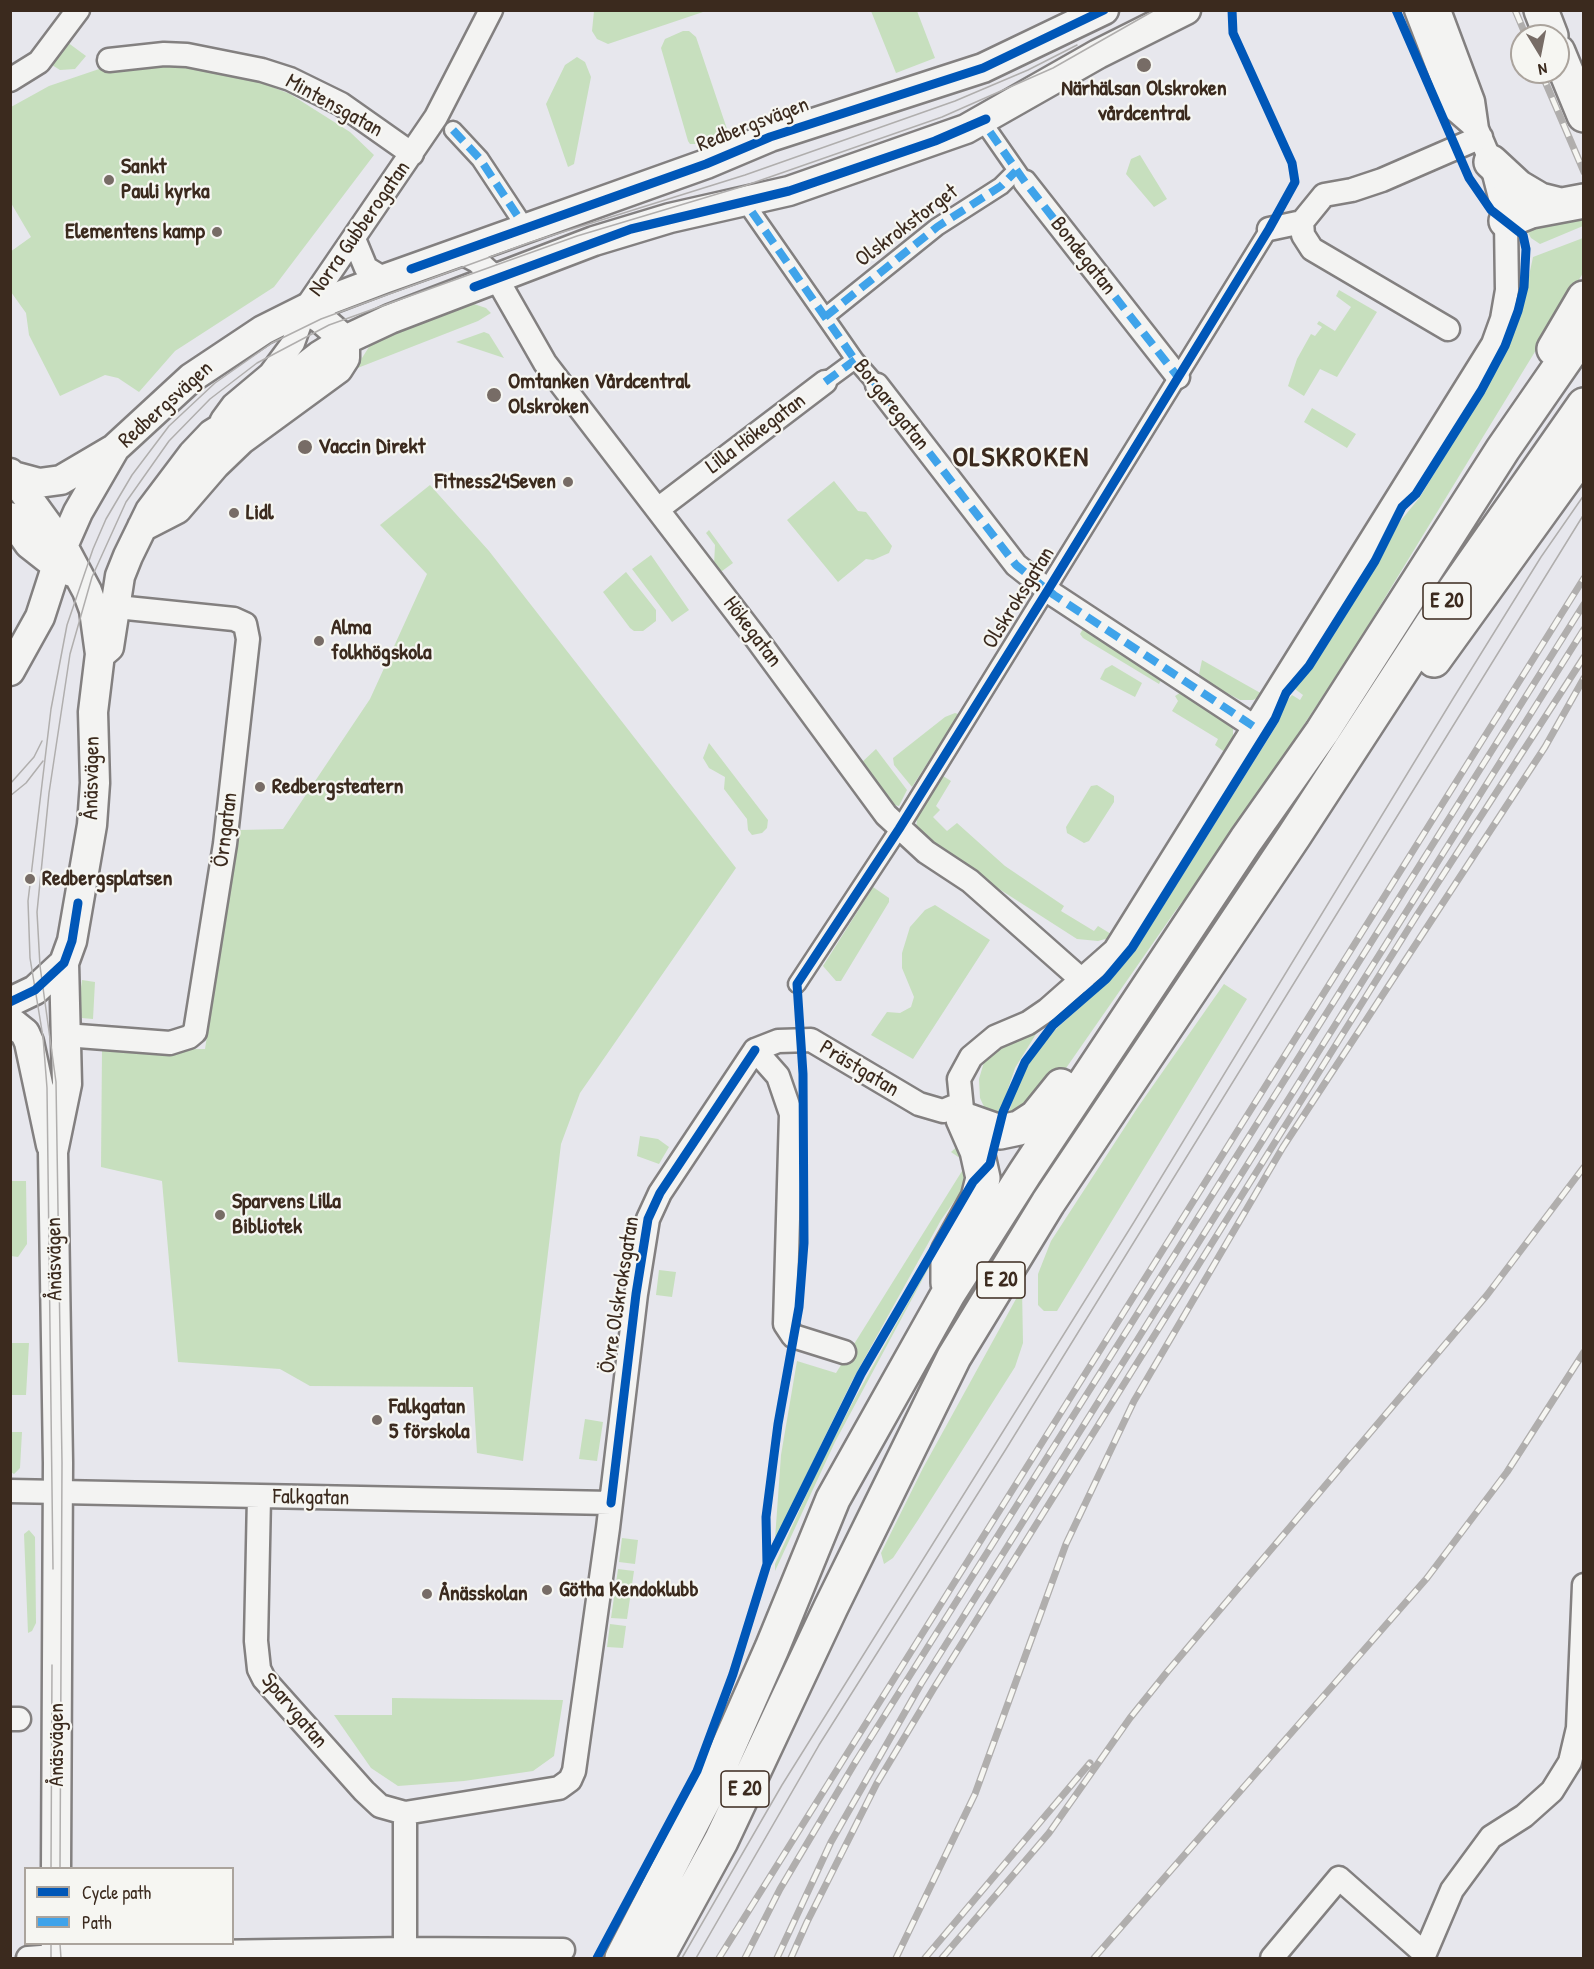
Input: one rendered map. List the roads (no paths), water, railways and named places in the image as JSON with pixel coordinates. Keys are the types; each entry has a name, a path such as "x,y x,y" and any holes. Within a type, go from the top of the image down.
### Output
{"highway":[{"path":"1570,81 1584,115"},
{"path":"1483,143 1518,187 1540,200 1572,203"},
{"path":"1506,221 1522,213 1572,203"},
{"path":"1503,449 1548,360 1584,298"},
{"name":"E 20","path":"622,1959 712,1784 772,1648 833,1499 948,1294 1025,1173 1246,840 1322,732 1503,449 1584,332"},
{"name":"E 20","path":"657,1959 721,1841 831,1607 954,1357 1048,1203 1294,836 1445,604 1584,405"},
{"path":"1294,836 1418,682 1584,452"},
{"path":"962,1112 1000,1132 1019,1128 1028,1123 1036,1117 1120,1006 1141,999"},
{"path":"948,1294 948,1252 978,1198 983,1178 977,1151 962,1112"}],"street":[{"path":"10,80 39,62 78,10"},
{"name":"Norra Gubberogatan","path":"212,434 233,405 276,366 293,343 305,309 436,117 491,10"},
{"name":"Redbergsvägen","path":"10,671 66,562 84,501 115,448 204,368 263,330 305,309 458,251 706,164 770,137 983,68 1104,10"},
{"path":"100,654 109,647 120,576 141,527 193,454 212,434 244,414 319,356 345,340 390,319 631,229 789,191 956,133 986,119 1098,54 1186,10"},
{"path":"1416,10 1454,109 1483,143"},
{"path":"962,1112 959,1078 971,1057 994,1037 1028,1023 1047,1010 1083,981 1115,950 1253,726 1479,370 1493,344 1502,319 1507,290 1506,221 1473,101 1439,10"},
{"name":"Mintensgatan","path":"110,60 164,54 187,55 231,62 271,73 308,87 341,104 412,154"},
{"path":"453,130 480,159 519,218"},
{"name":"Bondegatan","path":"990,132 1020,176 1178,377"},
{"path":"1448,329 1312,249 1303,235 1302,222 1324,195 1353,190 1483,143"},
{"name":"Olskrokstorget","path":"825,317 928,234 1020,176"},
{"name":"Borgaregatan","path":"752,212 855,360 877,384 1016,565 1048,590 1253,726"},
{"name":"Olskroksgatan","path":"797,984 899,829 1269,229 1302,222"},
{"path":"354,239 366,268 384,279"},
{"name":"Hökegatan","path":"458,251 477,261 496,279 545,363 899,829 926,852 970,881 1083,981"},
{"path":"141,527 177,509 214,465 241,440 336,373 345,358 345,340 321,319 305,309"},
{"name":"Lilla Hökegatan","path":"658,509 855,360"},
{"path":"12,475 39,483 61,480 115,448"},
{"path":"12,475 94,610 100,654"},
{"path":"10,517 29,544 66,562 106,575 128,556"},
{"path":"10,531 36,582 43,607"},
{"name":"Örngatan","path":"65,1035 170,1043 189,1037 195,1032 225,844 248,639 245,624 234,619 117,607"},
{"name":"Ånäsvägen","path":"56,1867 58,1490 53,1152 67,1084 64,963 72,941 92,825 95,783 93,712 100,654"},
{"path":"10,1002 35,990 64,963"},
{"path":"10,1020 26,1033 29,1042 53,1152"},
{"name":"Prästgatan","path":"755,1050 778,1041 811,1040 919,1104 943,1111 962,1112"},
{"path":"755,1050 778,1076 791,1114 785,1324 793,1336 844,1352"},
{"name":"Övre Olskroksgatan","path":"405,1813 559,1788 570,1780 574,1771 611,1503 636,1294 648,1219 660,1193 755,1050"},
{"name":"Falkgatan","path":"10,1491 58,1490 259,1497 611,1503"},
{"name":"Sparvgatan","path":"259,1497 256,1641 259,1669 264,1679 364,1791 380,1806 405,1813"},
{"path":"1272,1959 1339,1878 1424,1956 1452,1890 1491,1837 1524,1816 1552,1791 1570,1762 1578,1728 1578,1659 1584,1585"},
{"path":"405,1813 405,1949"},
{"path":"28,1959 56,1954 405,1949 563,1950"}],"tram line":[{"path":"60,1867 62,1463 56,1082 40,966 37,912 49,793 70,654 92,577 126,502 169,441 210,399 257,363 329,325 577,236 744,186 942,117 1053,68 1155,10"},
{"path":"53,1569 47,1088 43,1037 30,958 28,901 51,709 67,625 93,549 106,519 132,475 169,426 215,383 272,343 321,319 531,242 745,175 955,101 1028,70 1077,45"},
{"path":"682,1958 782,1785 1134,1222 1541,557 1584,495"},
{"path":"696,1958 819,1745 1006,1449 1584,514"},
{"path":"10,784 34,757 42,741"},
{"path":"10,796 26,783 43,761"},
{"path":"51,1867 52,1665"},
{"path":"51,1945 51,1958"},
{"path":"60,1945 61,1958"}],"railway":[{"path":"1515,10 1521,24"},
{"path":"1546,84 1584,172"},
{"path":"719,1958 1584,578"},
{"path":"745,1958 780,1889 856,1761 1584,604"},
{"path":"777,1958 831,1842 921,1684 1584,629"},
{"path":"791,1958 877,1783 934,1688 1417,915 1584,657"},
{"path":"896,1958 975,1794 1066,1544 1134,1401 1283,1147 1545,747 1584,678"},
{"path":"942,1958 1049,1833 1130,1718 1167,1672 1487,1295 1584,1167"},
{"path":"1094,1958 1427,1578 1507,1472 1584,1352"},
{"path":"925,1958 1090,1763"}],"place":[{"name":"Närhälsan Olskroken vårdcentral","path":"1144,65"},
{"name":"Sankt Pauli kyrka","path":"109,180"},
{"name":"Elementens kamp","path":"217,232"},
{"name":"Omtanken Vårdcentral Olskroken","path":"494,395"},
{"name":"Vaccin Direkt","path":"305,447"},
{"name":"Fitness24Seven","path":"568,482"},
{"name":"Lidl","path":"234,513"},
{"name":"Alma folkhögskola","path":"319,641"},
{"name":"Redbergsteatern","path":"260,787"},
{"name":"Redbergsplatsen","path":"30,879"},
{"name":"Sparvens Lilla Bibliotek","path":"220,1215"},
{"name":"Falkgatan 5 förskola","path":"377,1420"},
{"name":"Götha Kendoklubb","path":"547,1590"},
{"name":"Ånässkolan","path":"427,1594"}],"district":[{"name":"OLSKROKEN","path":"1021,459"}]}
